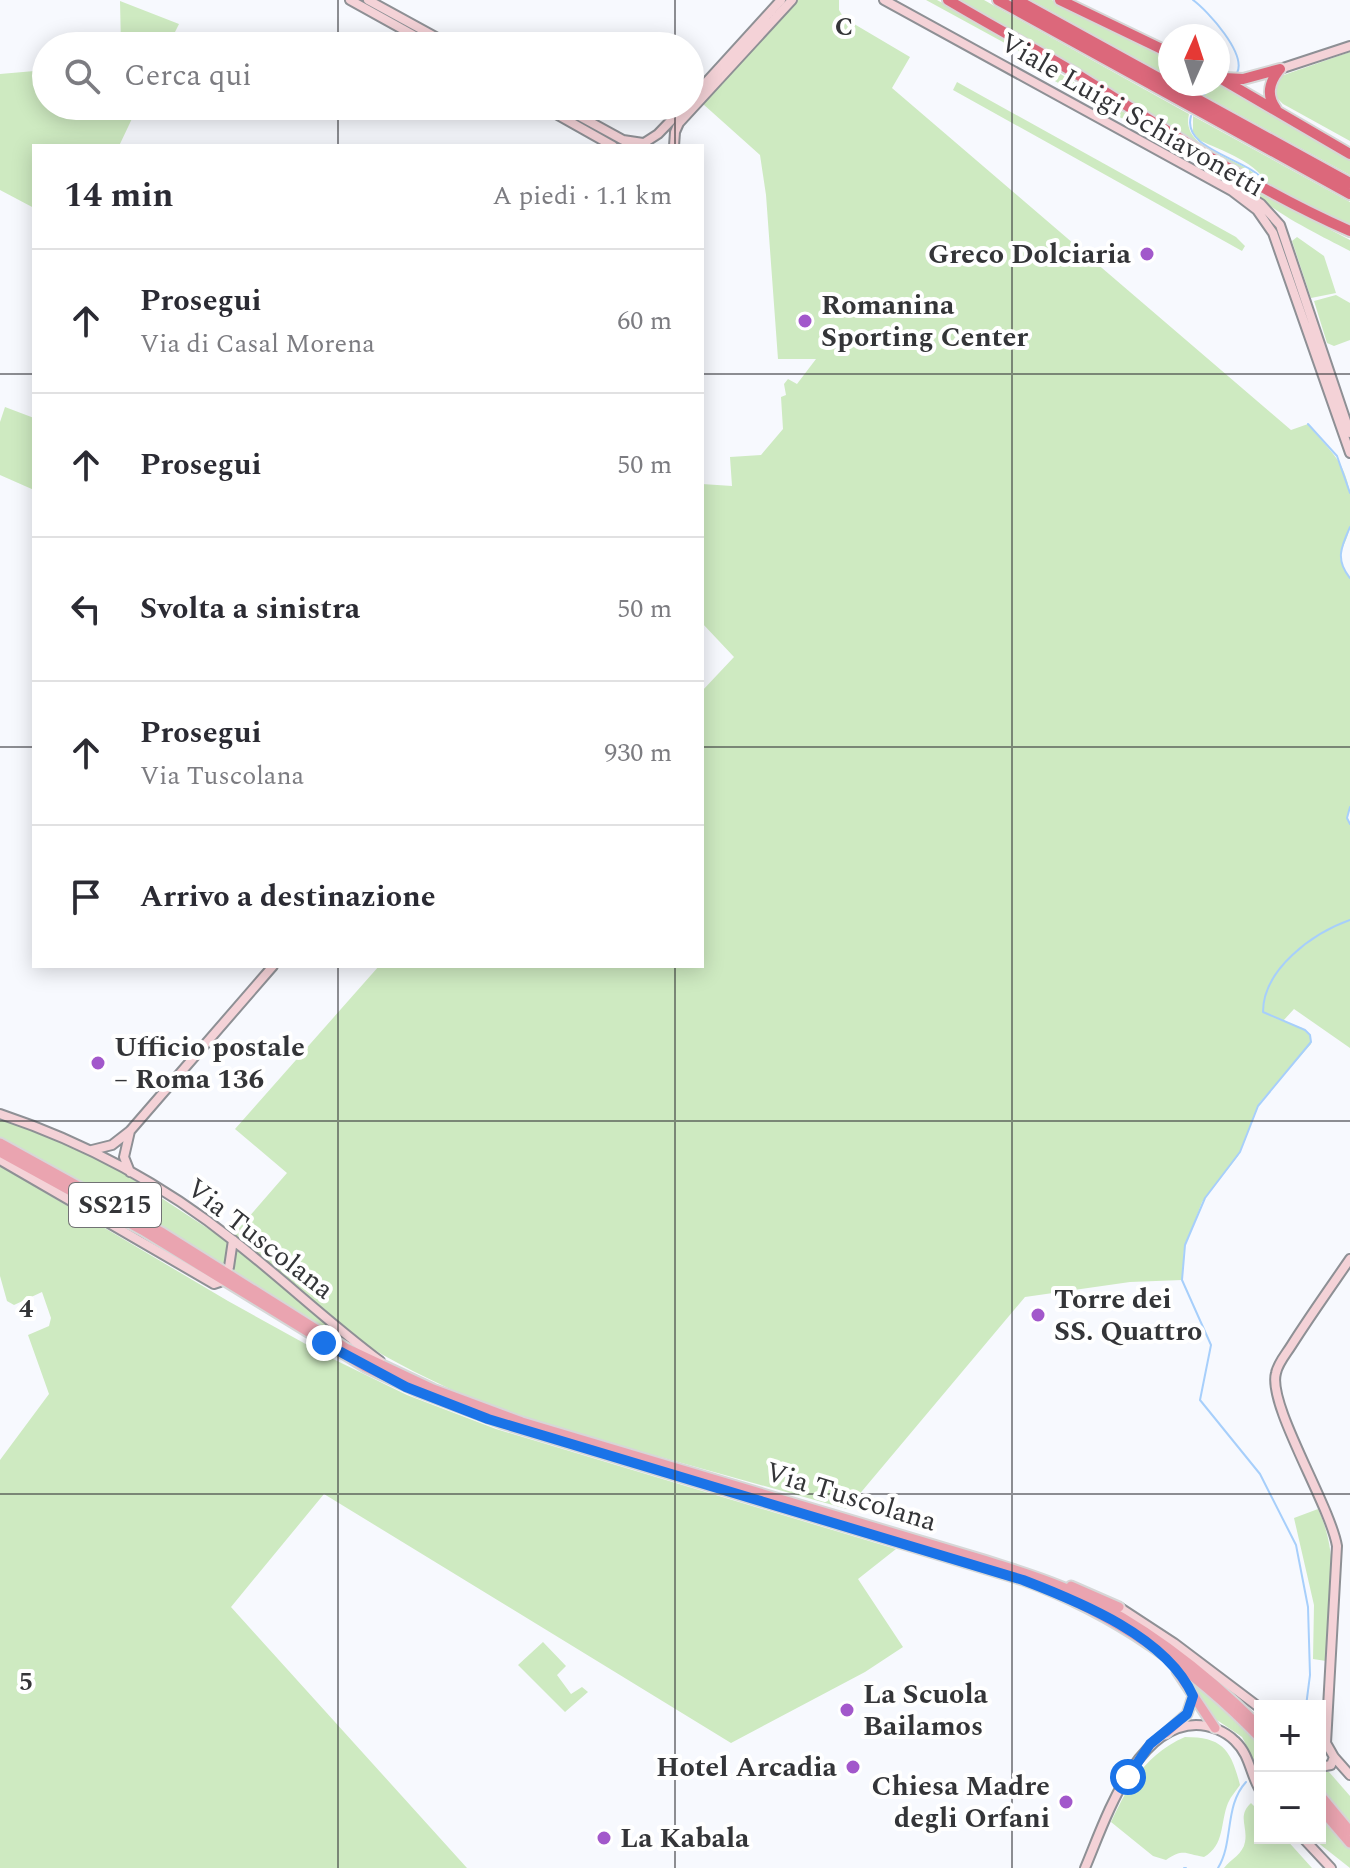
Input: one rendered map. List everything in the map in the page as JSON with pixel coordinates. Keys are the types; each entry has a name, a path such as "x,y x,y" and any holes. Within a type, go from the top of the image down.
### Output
{"highway":[{"path":"948,0 1077,74 1236,174 1284,201 1350,231"},
{"path":"998,0 1350,194"},
{"path":"1017,0 1350,183"},
{"path":"1060,0 1158,47"},
{"path":"1230,78 1243,79 1280,69"},
{"path":"1280,69 1272,80 1269,93 1273,105 1281,113"},
{"path":"1230,84 1350,154"},
{"path":"1295,121 1350,146"}],"main road":[{"name":"Via Tuscolana","path":"0,1143 134,1216 343,1355 419,1392 515,1428 1023,1580 1087,1607 1162,1654 1218,1698 1254,1732"},
{"name":"Via Tuscolana","path":"0,1152 225,1276 346,1348 451,1397 522,1422 1054,1583 1111,1612 1156,1640 1230,1698 1254,1721"},
{"path":"1054,1583 1081,1588 1119,1607"},
{"path":"1162,1654 1185,1680 1215,1728"},
{"path":"1166,1733 1187,1714 1193,1696"},
{"path":"1326,1802 1350,1831"},
{"path":"1326,1815 1350,1843"}],"street":[{"path":"350,0 408,32"},
{"path":"368,0 426,32"},
{"path":"704,85 781,0"},
{"path":"704,96 792,0"},
{"name":"Viale Luigi Schiavonetti","path":"884,0 1232,191 1257,210 1273,233 1350,453"},
{"name":"Viale Luigi Schiavonetti","path":"894,0 1243,191 1270,212 1281,227 1350,433"},
{"path":"1280,69 1350,46"},
{"path":"567,120 609,144"},
{"path":"587,120 623,140 643,143 658,140 668,144"},
{"path":"643,143 658,134 672,120"},
{"path":"673,144 675,131 682,120"},
{"path":"91,1150 112,1145 130,1131 271,968"},
{"name":"Via Tuscolana","path":"0,1114 59,1135 131,1173 233,1240 397,1374"},
{"path":"130,1131 124,1157 131,1173"},
{"name":"Via Tuscolana","path":"0,1160 211,1282 218,1283 225,1276"},
{"path":"27,1167 65,1197"},
{"path":"225,1276 233,1240"},
{"path":"1326,1727 1337,1546 1330,1519 1284,1414 1275,1378 1301,1329 1350,1259"},
{"path":"1119,1607 1174,1643 1254,1703"},
{"path":"1085,1868 1128,1777 1148,1747 1166,1733 1192,1725 1215,1728 1237,1742 1253,1771"},
{"path":"1326,1746 1350,1775"},
{"path":"1326,1766 1331,1765 1334,1757"},
{"path":"1309,1844 1331,1868"}],"green space":[{"path":"798,0 839,0 839,10 844,18 910,57 892,88 1291,430 1308,424 1340,463 1350,494 1350,526 1341,552 1341,563 1350,578 1350,807 1347,818 1350,824 1350,1048 1294,1009 1283,1021 1302,1028 1311,1037 1311,1044 1260,1102 1238,1156 1202,1202 1184,1249 1182,1280 1130,1282 1025,1297 847,1509 506,1414 383,1355 326,1313 234,1234 287,1173 235,1129 377,968 704,968 704,689 734,657 704,625 704,484 732,486 730,457 761,455 783,429 781,397 786,395 784,384 788,379 797,384 816,359 778,359 766,195 760,155 704,103"},
{"path":"926,0 937,0 950,7 1168,139 1166,141 1152,135 1035,70 1034,59"},
{"path":"956,0 984,0 1189,114 1189,127 1195,138 1205,147 1246,168 1266,187 1040,47"},
{"path":"1031,0 1052,0 1158,52 1158,70"},
{"path":"120,1 179,24 175,32 121,32"},
{"path":"1350,52 1350,141 1283,104 1273,94 1278,77"},
{"path":"32,71 32,120 131,120 120,144 32,144 32,207 0,190 0,74"},
{"path":"957,82 1236,237 1245,246 1242,251 953,90"},
{"path":"1230,89 1350,159 1350,175 1205,96 1230,96"},
{"path":"1193,116 1350,202 1350,226 1269,188 1249,164 1199,140 1193,132"},
{"path":"1253,189 1350,240 1350,251 1283,214"},
{"path":"1297,237 1324,256 1336,293 1311,298 1292,241"},
{"path":"1336,295 1350,303 1350,340 1334,346 1327,343 1314,301"},
{"path":"5,407 32,417 32,489 0,475 0,422"},
{"path":"0,1118 68,1143 111,1165 227,1241 226,1263 220,1264 0,1139"},
{"path":"0,1166 228,1301 331,1358 407,1395 496,1429 896,1549 858,1579 903,1647 865,1672 731,1743 324,1494 231,1607 467,1868 0,1868 0,1460 49,1394 28,1335 49,1326 51,1318 42,1292 14,1305 7,1301 0,1276"},
{"path":"237,1248 354,1345 355,1347 233,1272"},
{"path":"1318,1509 1330,1546 1332,1565 1326,1661 1313,1659 1314,1605 1294,1518"},
{"path":"543,1642 566,1666 557,1675 571,1694 582,1687 588,1692 565,1712 518,1665"},
{"path":"1190,1681 1254,1737 1254,1760 1242,1737 1211,1716"},
{"path":"1185,1737 1208,1740 1223,1748 1229,1754 1240,1785 1228,1803 1219,1840 1211,1852 1204,1857 1181,1853 1166,1860 1153,1856 1111,1822 1124,1795 1149,1761"},
{"path":"1326,1772 1350,1796 1350,1824 1326,1795"},
{"path":"1251,1803 1254,1806 1254,1844 1290,1844 1312,1868 1224,1868 1244,1846 1247,1808"},
{"path":"1326,1819 1350,1847 1350,1868 1320,1844 1326,1844"}],"waterway":[{"path":"1193,0 1208,13 1231,44 1239,65 1237,73"},
{"path":"1191,116 1191,128 1196,138 1258,174 1266,183"},
{"path":"1308,424 1337,456 1350,493"},
{"path":"1350,527 1341,553 1342,565 1350,578"},
{"path":"1350,807 1347,818 1350,824"},
{"path":"1307,1700 1310,1675 1308,1607 1296,1545 1260,1474 1200,1400 1211,1345 1182,1280 1185,1245 1205,1198 1240,1152 1258,1106 1311,1042 1305,1030 1263,1012 1271,981 1306,943 1350,920"},
{"path":"1218,1868 1226,1847 1235,1802 1246,1782"}],"place":[{"name":"Greco Dolciaria","path":"1147,254"},
{"name":"Romanina Sporting Center","path":"805,321"},
{"name":"Ufficio postale – Roma 136","path":"98,1063"},
{"name":"Torre dei SS. Quattro","path":"1038,1315"},
{"name":"La Scuola Bailamos","path":"847,1710"},
{"name":"Hotel Arcadia","path":"853,1767"},
{"name":"Chiesa Madre degli Orfani","path":"1066,1802"},
{"name":"La Kabala","path":"604,1838"}],"route":[{"path":"324,1343 406,1387 488,1419 1023,1580 1087,1607 1162,1654 1185,1680 1193,1696 1187,1714 1150,1744 1128,1777"}]}
